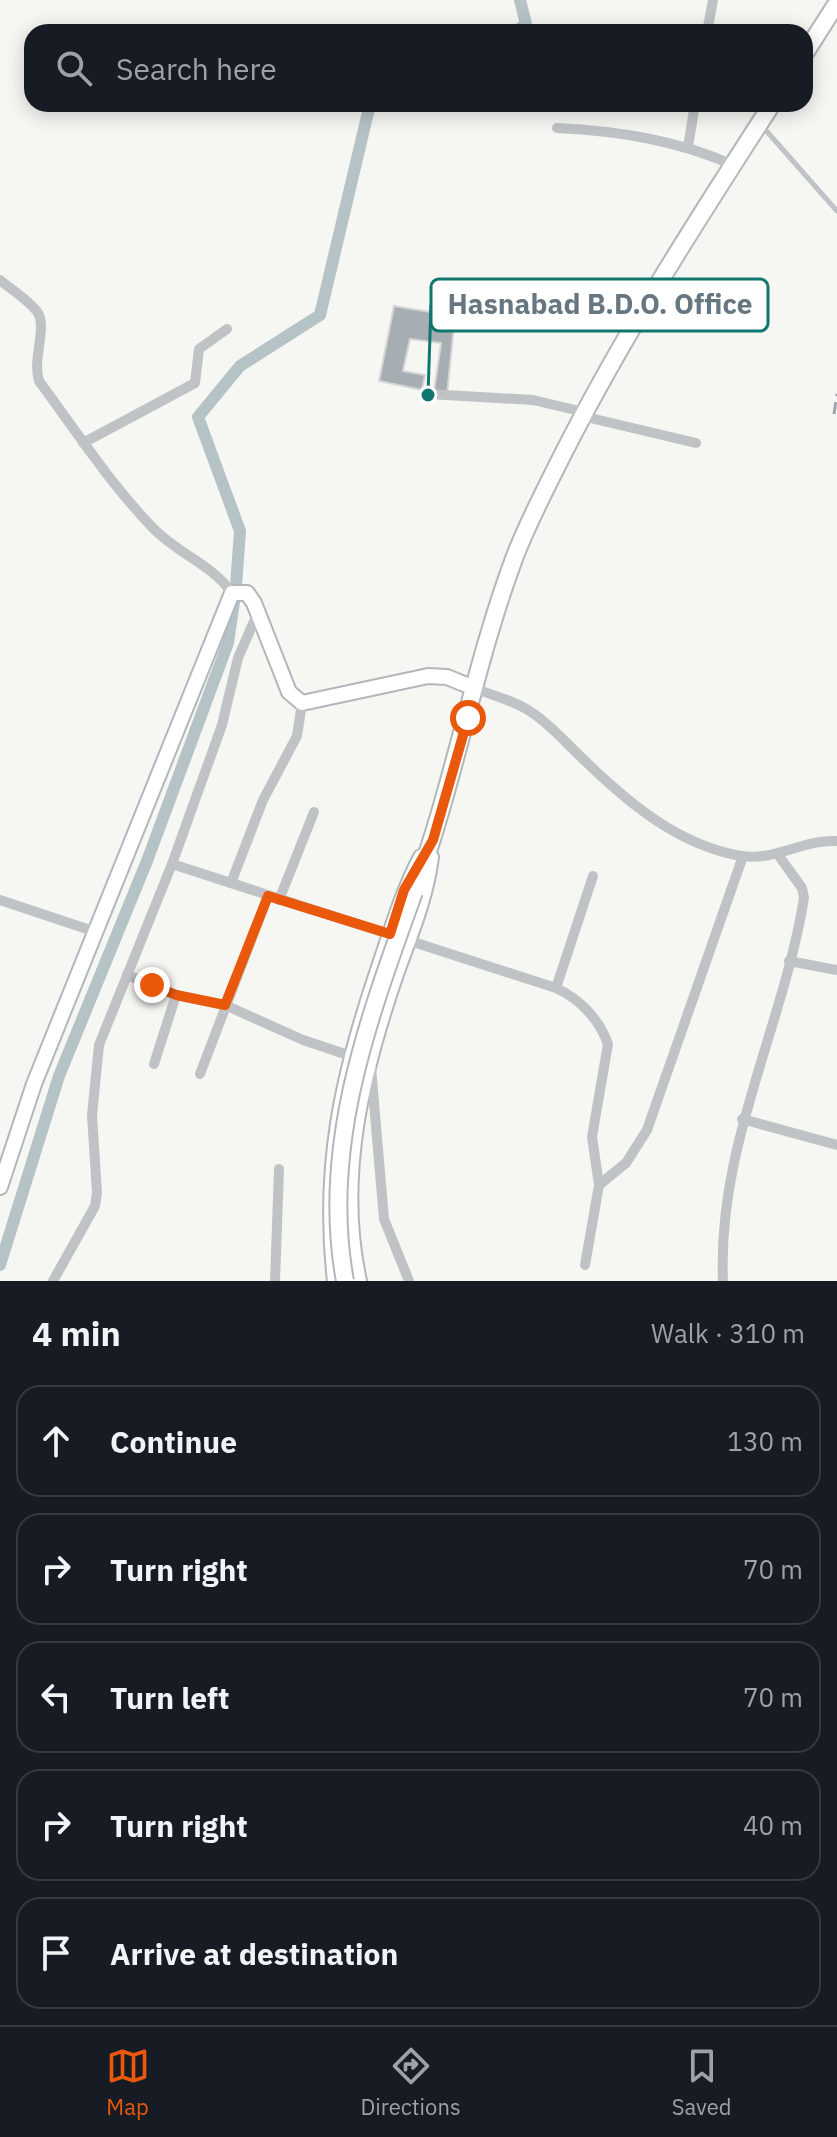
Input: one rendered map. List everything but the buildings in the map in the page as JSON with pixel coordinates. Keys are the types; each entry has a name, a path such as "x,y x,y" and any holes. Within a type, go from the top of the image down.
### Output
{"main road":[{"path":"813,40 837,3"},
{"path":"345,1281 338,1193 351,1088 370,1015 433,840 474,688 515,555 583,414 767,112"}],"street":[{"path":"708,24 713,0"},
{"path":"688,147 694,112"},
{"path":"557,128 615,132 688,147 733,165"},
{"path":"0,280 38,313 41,326 34,366 39,381 100,469 155,530 192,560 214,571 232,593"},
{"path":"83,443 195,383 199,349 227,329"},
{"path":"428,394 533,400 696,443"},
{"path":"232,593 247,593 258,612 289,692 302,703"},
{"path":"0,1187 6,1142 96,932 232,593"},
{"path":"53,1281 95,1206 94,1072 99,1045 172,864 222,725 238,658 258,612"},
{"path":"302,703 428,676 447,677 518,704 539,717 650,819 700,842 743,856 779,856 807,843 837,841"},
{"path":"231,883 263,800 297,736 302,703"},
{"path":"200,1074 225,1005 314,812"},
{"path":"335,1281 330,1171 351,1056 408,882 433,840"},
{"path":"359,1281 351,1237 350,1171 354,1133 371,1062 425,894 433,840"},
{"path":"599,1185 626,1163 647,1130 743,856"},
{"path":"723,1281 725,1215 742,1119 789,961 804,898 802,888 779,856"},
{"path":"172,864 556,988 582,1004 603,1030 608,1044 592,1137 599,1185 585,1265"},
{"path":"556,988 593,876"},
{"path":"0,900 96,932"},
{"path":"789,961 837,970"},
{"path":"127,975 176,995 225,1005 303,1040 371,1062"},
{"path":"154,1064 176,995"},
{"path":"371,1062 384,1219 409,1281"},
{"path":"742,1119 837,1145"},
{"path":"275,1281 279,1169"}],"lane":[{"path":"760,123 837,211"}],"waterway":[{"path":"520,0 526,24"},
{"path":"236,586 240,531 198,417 240,366 320,315 368,112"},
{"path":"0,1265 59,1076 147,861 228,643 234,602"}],"railway":[{"path":"834,414 837,394"}],"place":[{"name":"Hasnabad B.D.O. Office","path":"428,395"}],"route":[{"path":"152,985 176,995 225,1005 268,896 322,914 365,923 390,934 404,890 433,840 468,718"}]}
